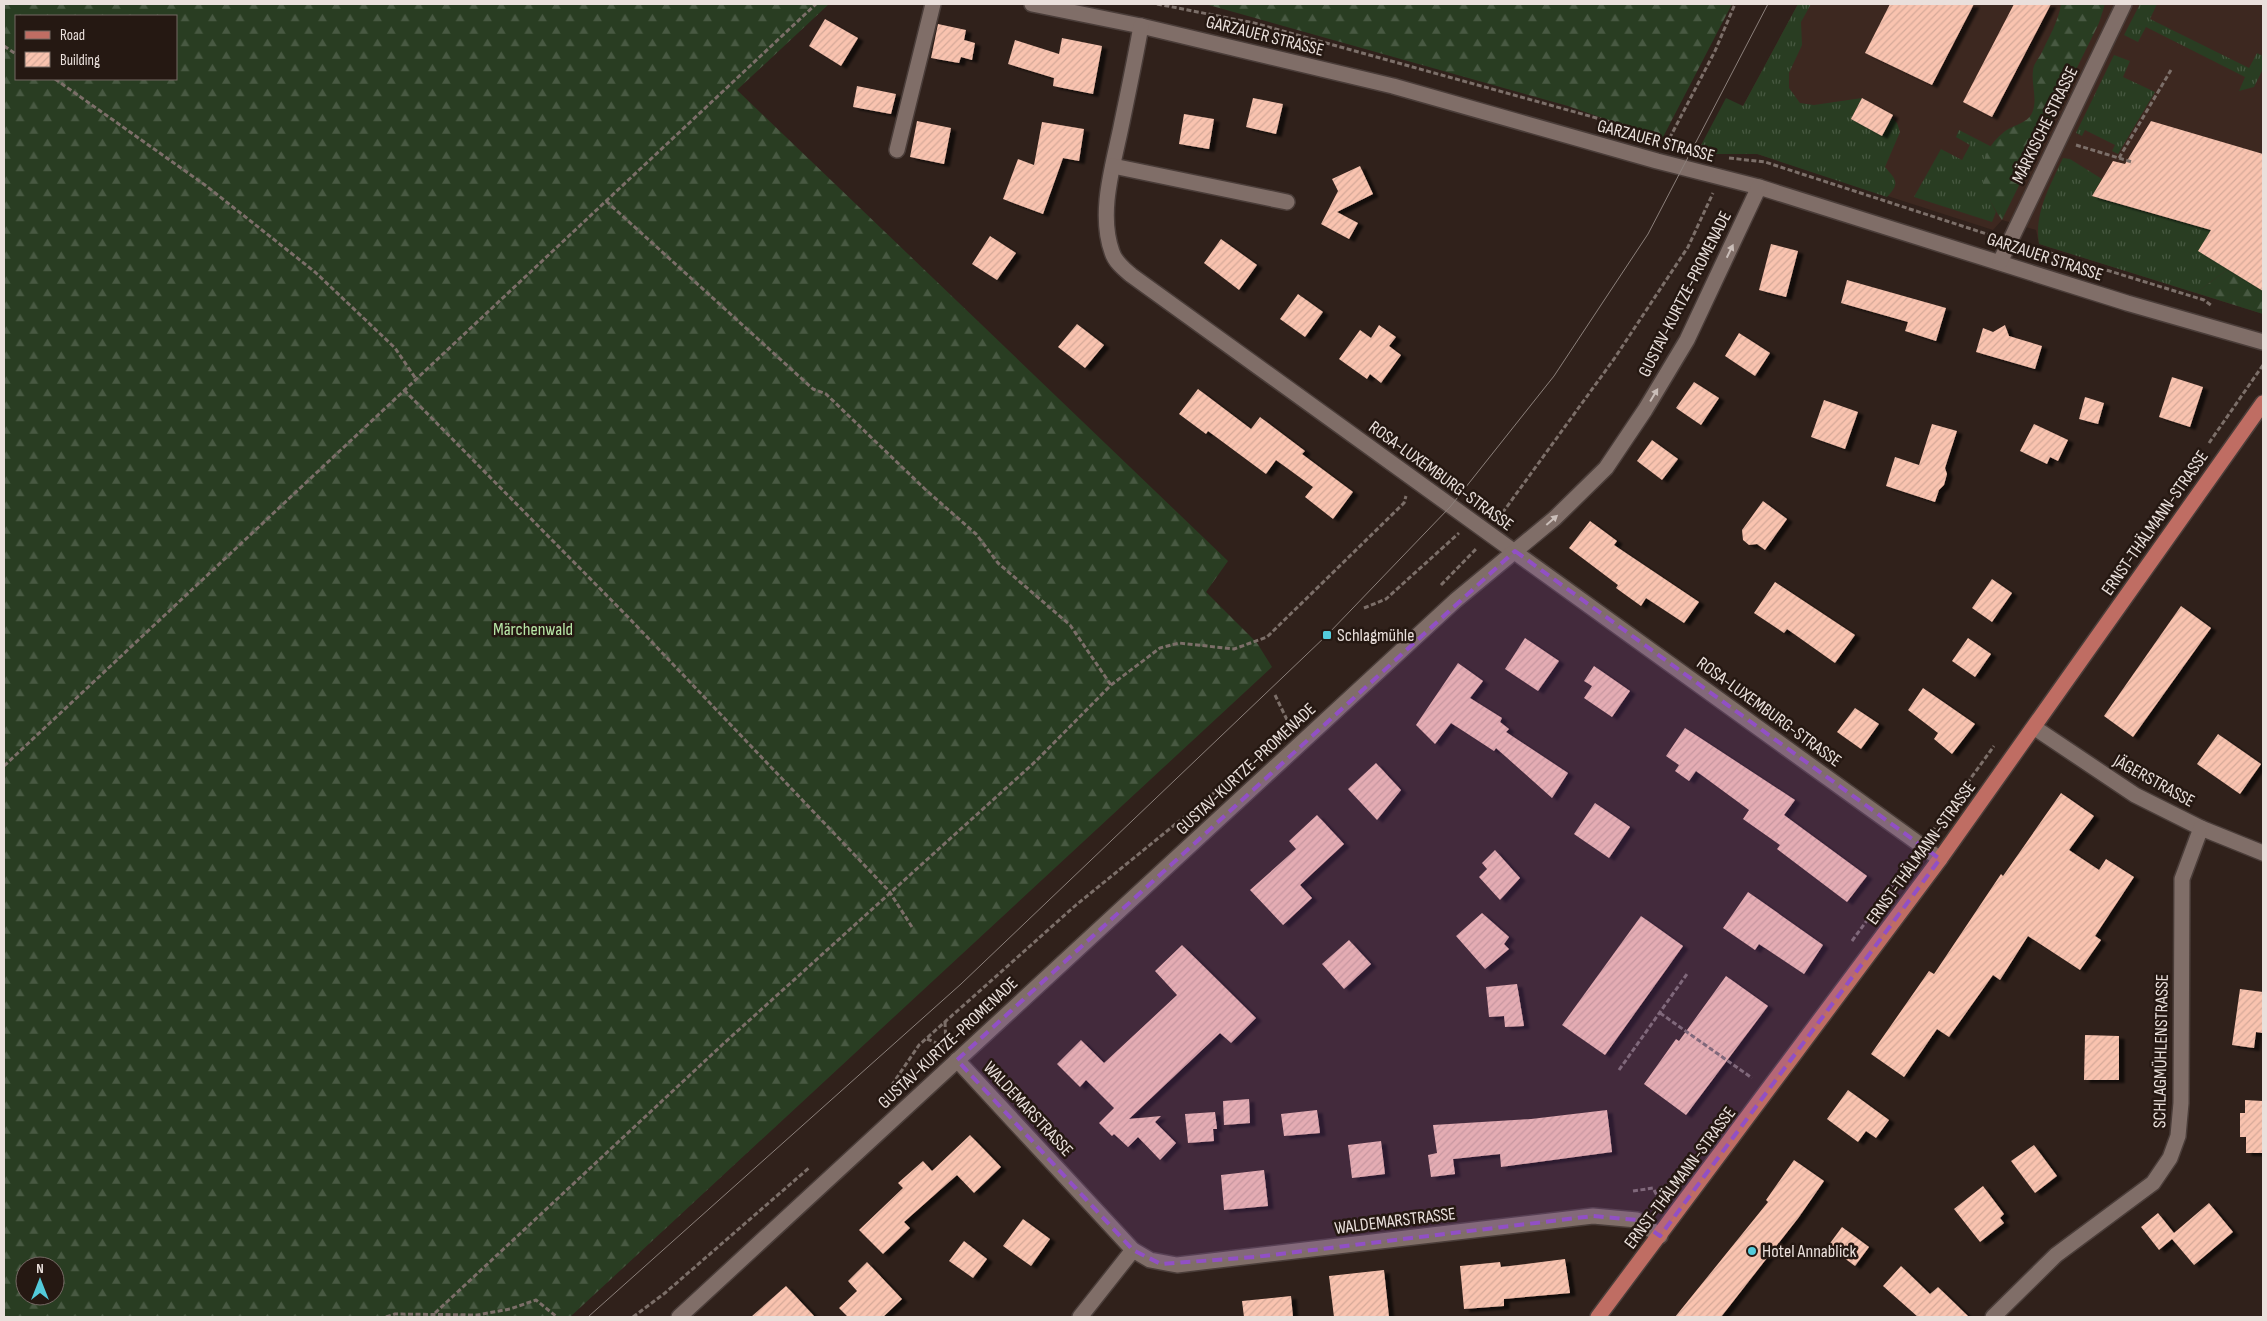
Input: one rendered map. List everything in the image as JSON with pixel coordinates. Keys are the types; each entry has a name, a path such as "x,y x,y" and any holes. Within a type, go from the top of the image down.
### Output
{"main road":[{"name":"ERNST-THÄLMANN-STRASSE","path":"1598,1317 1940,859 2035,728 2263,403"}],"street":[{"path":"897,150 933,4"},
{"name":"GARZAUER STRASSE","path":"1032,4 1141,26 1393,86 1720,178 1759,187 2127,303 2263,342"},
{"name":"MÄRKISCHE STRASSE","path":"2000,262 2124,4"},
{"name":"ROSA-LUXEMBURG-STRASSE","path":"1141,26 1113,166 1107,207 1107,233 1112,253 1118,264 1469,521 1515,551 1940,859"},
{"path":"1113,166 1287,202"},
{"name":"GUSTAV-KURTZE-PROMENADE","path":"679,1317 1456,600 1555,518 1606,468 1687,340 1759,187"},
{"name":"JÄGERSTRASSE","path":"2035,728 2135,795 2201,828 2263,853"},
{"name":"SCHLAGMÜHLENSTRASSE","path":"1993,1317 2056,1255 2153,1183 2170,1158 2178,1136 2180,1103 2182,879 2201,828"},
{"name":"WALDEMARSTRASSE","path":"957,1060 1133,1250 1150,1260 1177,1265 1593,1216 1637,1220 1660,1236"},
{"path":"1080,1317 1133,1250"}],"path":[{"path":"4,766 816,4"},
{"path":"1157,4 1254,23 1629,127 1644,137"},
{"path":"1665,146 1716,51 1726,21 1735,4"},
{"path":"4,46 15,53"},
{"path":"2119,158 2171,70"},
{"path":"56,80 206,185 315,272 395,348 416,379"},
{"path":"2058,140 2132,162"},
{"path":"1658,144 1674,148"},
{"path":"1719,158 1729,158"},
{"path":"1437,589 1477,548 1614,359 1688,247 1720,178"},
{"path":"606,200 813,389 826,394 927,491 976,534 998,563 1070,625 1111,685"},
{"path":"404,390 628,617 889,892 912,927"},
{"path":"435,1313 889,892 1036,761 1111,685 1160,648 1179,643 1234,650 1267,637 1404,503 1411,479"},
{"path":"1364,608 1386,599 1469,521"},
{"path":"1275,695 1290,727 1302,742"},
{"path":"1283,733 1296,721"},
{"path":"1922,846 1998,741"},
{"path":"874,1109 926,1039 1076,904 1234,776"},
{"path":"1619,1070 1687,974"},
{"path":"1660,1013 1752,1078"},
{"path":"926,1039 946,1047"},
{"path":"633,1317 665,1293 817,1161"},
{"path":"1633,1191 1653,1188 1661,1203"},
{"path":"386,1317 395,1314 435,1313 477,1315 510,1309 536,1300 556,1317"}],"highlighted area":[{"path":"1515,551 1940,859 1660,1236 1637,1220 1593,1216 1255,1257 1161,1264 1133,1250 957,1060"}],"shaded area":[{"path":"1798,4 2263,4 2263,314 2039,244 2036,230 2002,220 1993,230 1723,143"}],"green space":[{"name":"Märchenwald","path":"4,4 829,4 737,90 1228,561 1206,592 1257,643 1272,667 570,1317 4,1317"},
{"path":"1205,4 1732,4 1662,139 1568,106"},
{"path":"1798,4 1811,4 1801,22 1802,45 1789,73 1789,88 1800,103 1814,105 1862,98 1851,119 1882,135 1892,118 1897,123 1900,132 1885,167 1894,177 1895,184 1892,192 1887,197 1757,154 1706,154 1698,151 1726,98 1743,106"},
{"path":"2061,4 2105,4 2099,23 2002,220 1985,186 1983,164 1994,142 2007,130 2027,120 2032,113 2034,108 2033,69 2053,29"},
{"path":"2140,4 2157,4 2150,19 2249,68 2257,53 2263,56 2263,69 2254,87 2239,91 2245,77 2146,27 2138,42 2124,35"},
{"path":"2114,55 2130,61 2123,77 2155,92 2118,154 2112,151 2115,145 2085,130 2082,136 2076,133"},
{"path":"1959,130 1992,147 1985,162 1984,171 1989,197 1996,212 1992,222 1914,197 1941,149 1962,160 1970,145 1956,137"},
{"path":"2063,158 2070,159 2102,179 2092,196 2211,230 2228,269 2196,293 2039,244 2039,221 2044,200"},
{"path":"2228,269 2259,288 2263,281 2263,314 2196,293"}],"building":[{"path":"1890,4 1974,4 1932,85 1865,53"},
{"path":"2014,4 2051,4 1992,117 1963,102"},
{"path":"825,19 858,38 841,66 809,46"},
{"path":"938,24 966,30 964,40 975,43 972,60 961,57 959,63 931,58"},
{"path":"1062,38 1102,46 1093,94 1053,86 1054,78 1008,64 1015,40 1059,54"},
{"path":"857,86 896,94 891,114 853,107"},
{"path":"1253,98 1283,104 1276,134 1246,127"},
{"path":"1862,98 1893,115 1882,136 1851,119"},
{"path":"1184,114 1214,119 1209,149 1179,144"},
{"path":"917,121 951,128 944,164 910,157"},
{"path":"2151,121 2263,154 2263,291 2198,251 2211,230 2092,196 2113,161 2125,164"},
{"path":"1042,122 1084,129 1079,161 1063,158 1043,214 1003,199 1018,159 1034,165"},
{"path":"1360,166 1373,194 1337,212 1358,223 1349,239 1321,224 1338,191 1332,179"},
{"path":"990,236 1016,253 997,280 972,264"},
{"path":"1221,239 1257,265 1239,290 1204,263"},
{"path":"1771,244 1798,251 1786,297 1759,290"},
{"path":"1847,280 1946,308 1936,341 1905,331 1908,322 1841,303"},
{"path":"1298,294 1323,312 1305,337 1280,319"},
{"path":"1077,324 1104,345 1085,368 1058,347"},
{"path":"1379,325 1396,337 1389,346 1401,355 1381,383 1370,374 1367,379 1339,359 1360,330 1371,338"},
{"path":"2005,325 2009,336 2042,346 2035,369 1976,352 1983,328 1993,332"},
{"path":"1739,333 1770,353 1755,376 1725,356"},
{"path":"2172,377 2203,387 2190,427 2159,417"},
{"path":"1694,382 1719,398 1701,425 1676,408"},
{"path":"1198,389 1251,429 1260,417 1305,451 1302,454 1353,492 1333,519 1305,497 1313,487 1276,460 1266,474 1208,431 1206,434 1179,414"},
{"path":"2085,397 2104,403 2098,424 2079,419"},
{"path":"1824,400 1858,412 1845,449 1811,437"},
{"path":"1932,424 1957,431 1945,468 1947,474 1944,485 1939,490 1935,502 1886,486 1895,457 1919,465"},
{"path":"2034,424 2068,440 2058,461 2050,457 2047,464 2020,451"},
{"path":"1652,440 1678,459 1662,480 1637,461"},
{"path":"1763,501 1787,519 1765,550 1757,544 1749,545 1743,540 1742,530"},
{"path":"1590,521 1617,541 1614,545 1699,602 1684,623 1646,598 1641,606 1616,588 1618,585 1569,548"},
{"path":"1992,579 2012,593 1992,622 1972,608"},
{"path":"1775,582 1855,635 1835,663 1787,629 1784,633 1754,613"},
{"path":"2181,606 2211,628 2133,737 2104,716"},
{"path":"1525,638 1559,661 1538,691 1505,669"},
{"path":"1968,638 1991,654 1975,677 1952,661"},
{"path":"1458,663 1483,681 1470,698 1502,718 1500,722 1509,729 1506,732 1568,773 1552,798 1496,748 1494,751 1451,723 1435,744 1416,725"},
{"path":"1594,666 1630,691 1612,717 1584,698 1592,686 1584,681"},
{"path":"1923,688 1975,724 1952,754 1934,739 1938,733 1908,710"},
{"path":"1855,708 1879,724 1861,749 1837,732"},
{"path":"1685,728 1795,800 1784,815 1867,876 1847,902 1777,849 1780,845 1743,819 1749,810 1696,771 1689,781 1675,771 1679,765 1666,756"},
{"path":"2218,734 2261,764 2240,794 2197,764"},
{"path":"1376,763 1401,790 1377,820 1348,789"},
{"path":"2061,793 2094,816 2069,850 2099,870 2106,859 2134,877 2095,936 2101,940 2080,970 2028,936 2000,980 1993,975 1949,1037 1937,1029 1904,1077 1871,1054 1929,971 1934,974 2001,874 2003,876"},
{"path":"1595,803 1630,827 1609,858 1574,834"},
{"path":"1317,815 1344,844 1300,885 1312,898 1283,925 1250,890 1296,849 1289,841"},
{"path":"1495,850 1520,878 1500,900 1479,877 1487,869 1482,863"},
{"path":"1748,892 1823,945 1804,974 1759,944 1755,950 1723,928"},
{"path":"1482,913 1509,937 1504,944 1509,949 1485,969 1456,936"},
{"path":"1641,916 1683,946 1605,1055 1562,1025"},
{"path":"1349,940 1371,964 1344,989 1322,964"},
{"path":"1182,945 1256,1018 1231,1043 1220,1033 1129,1119 1161,1116 1155,1122 1176,1143 1160,1160 1138,1137 1128,1147 1114,1134 1112,1136 1099,1123 1114,1108 1086,1080 1080,1087 1057,1064 1081,1040 1104,1063 1177,995 1155,971"},
{"path":"1726,976 1768,1006 1686,1115 1644,1084 1676,1039 1679,1041"},
{"path":"1517,984 1524,1026 1505,1027 1504,1016 1489,1017 1486,987"},
{"path":"2240,989 2263,992 2263,1033 2256,1032 2254,1048 2232,1045"},
{"path":"2085,1035 2119,1036 2119,1080 2084,1080"},
{"path":"1848,1090 1889,1120 1876,1138 1866,1131 1858,1142 1827,1119"},
{"path":"1249,1099 1250,1123 1224,1125 1223,1101"},
{"path":"2245,1100 2263,1101 2263,1153 2246,1153 2246,1137 2240,1137 2240,1113 2245,1113"},
{"path":"1317,1110 1320,1133 1284,1136 1281,1114"},
{"path":"1607,1110 1612,1152 1501,1167 1500,1154 1453,1159 1455,1174 1431,1177 1428,1155 1437,1153 1433,1125 1531,1119"},
{"path":"1215,1112 1217,1129 1213,1129 1214,1141 1188,1143 1185,1114"},
{"path":"970,1135 1001,1167 974,1193 957,1175 904,1222 910,1228 883,1254 859,1230 903,1188 898,1183 923,1161 932,1171"},
{"path":"1381,1141 1385,1174 1352,1178 1348,1145"},
{"path":"2034,1145 2057,1176 2035,1193 2011,1161"},
{"path":"1794,1160 1824,1181 1799,1217 1721,1317 1675,1317 1768,1202 1766,1200"},
{"path":"1264,1170 1268,1206 1224,1210 1221,1175"},
{"path":"1983,1186 2004,1214 2000,1218 2004,1223 1980,1242 1954,1209"},
{"path":"2209,1203 2233,1232 2194,1265 2172,1239 2159,1250 2141,1227 2158,1213 2174,1233"},
{"path":"1023,1219 1050,1239 1031,1266 1003,1246"},
{"path":"1842,1227 1869,1247 1855,1266 1828,1246"},
{"path":"964,1241 987,1259 973,1278 949,1261"},
{"path":"1565,1259 1570,1293 1504,1299 1504,1306 1464,1309 1460,1266 1500,1262 1501,1267"},
{"path":"867,1262 902,1299 883,1317 848,1317 839,1308 857,1291 848,1281"},
{"path":"1901,1266 1930,1294 1938,1287 1969,1317 1918,1317 1883,1286"},
{"path":"1384,1270 1389,1317 1334,1317 1329,1276"},
{"path":"786,1286 815,1317 751,1317"},
{"path":"1291,1296 1293,1317 1244,1317 1242,1301"}],"tram line":[{"path":"588,1317 961,984 1327,635 1450,507 1554,376 1648,234 1768,4"}],"place":[{"name":"Schlagmühle","path":"1327,635"},
{"name":"Hotel Annablick","path":"1752,1251"}]}
